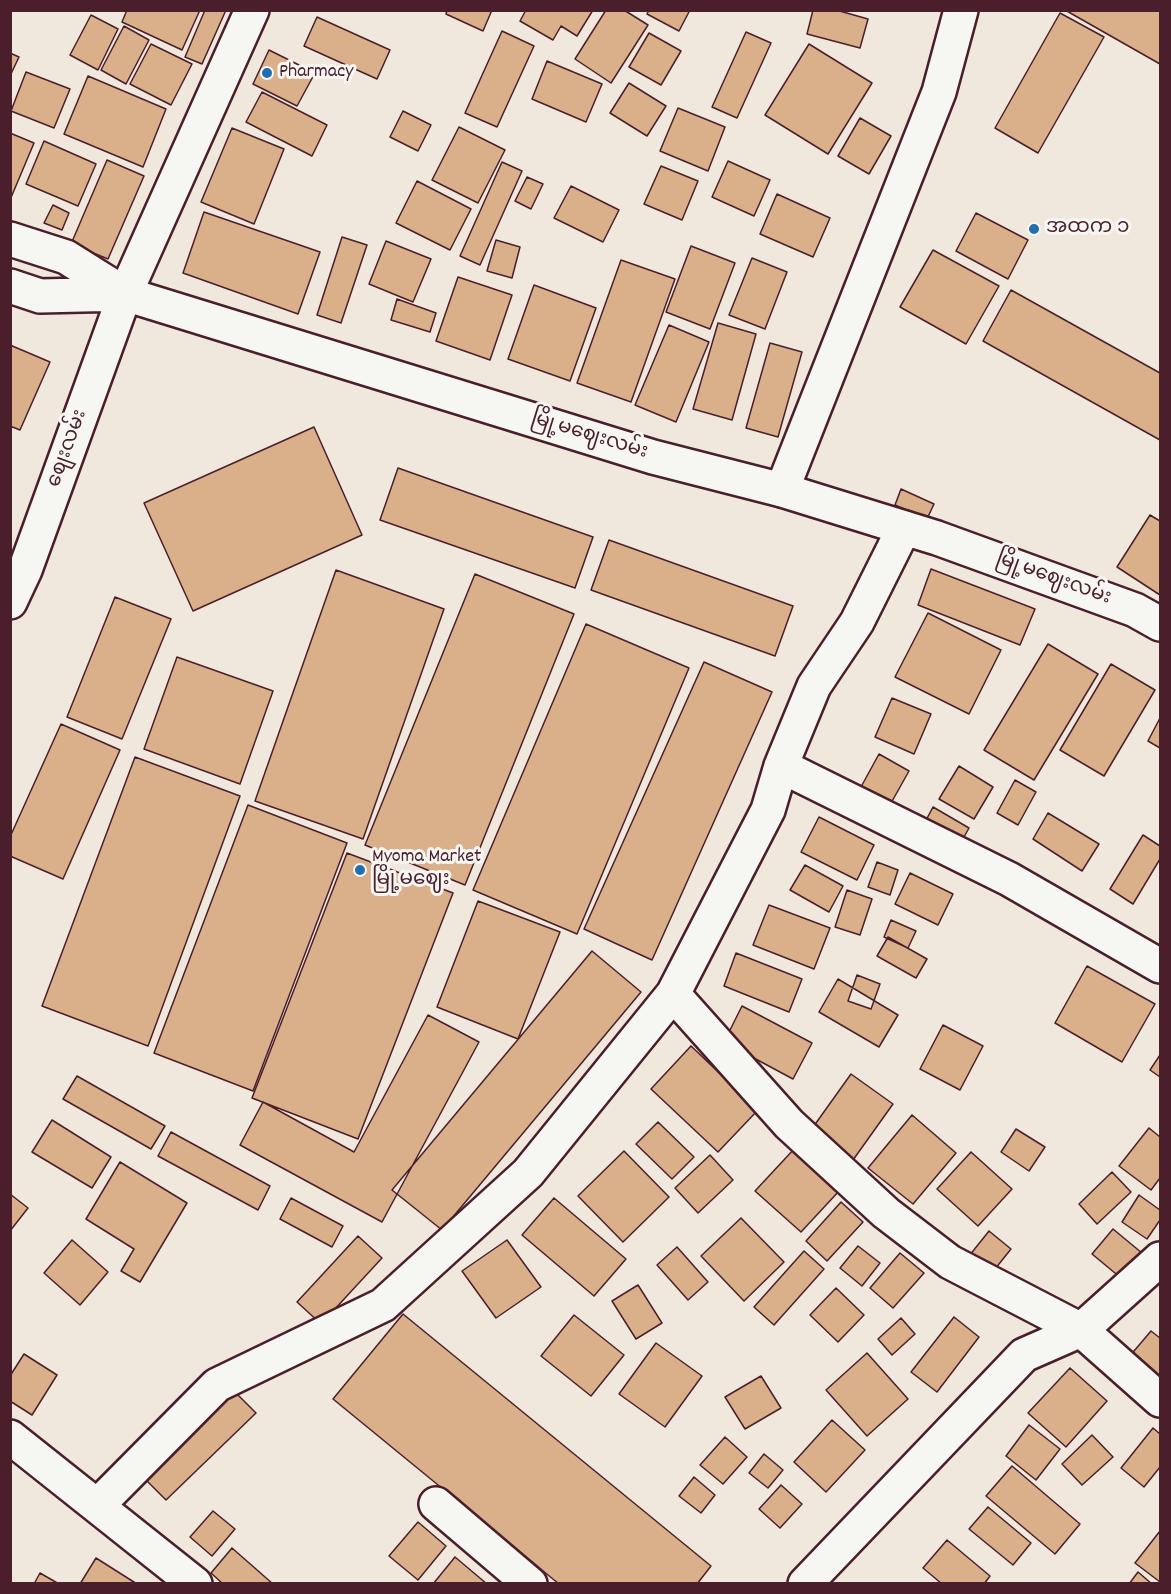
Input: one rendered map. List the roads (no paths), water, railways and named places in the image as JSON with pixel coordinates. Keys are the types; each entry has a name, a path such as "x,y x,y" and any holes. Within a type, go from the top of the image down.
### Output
{"street":[{"name":"စျေးလမ်း","path":"10,602 18,567 125,294 252,10"},
{"path":"782,490 939,92 961,10"},
{"path":"10,239 66,257 125,294"},
{"name":"မြို့မဈေးလမ်း","path":"10,286 40,296 125,294 653,457 782,490 904,528 1135,610 1161,624"},
{"path":"98,1505 217,1385 383,1305 528,1173 673,994 768,810 781,766 814,686 857,622 904,528"},
{"path":"781,766 1010,879 1161,966"},
{"path":"673,994 789,1124 886,1213 950,1262 1082,1330 1161,1400"},
{"path":"805,1584 1024,1355 1082,1330 1161,1259"},
{"path":"10,1437 195,1584"},
{"path":"436,1504 530,1584"}],"place":[{"name":"Pharmacy","path":"267,73"},
{"name":"အထက ၁","path":"1034,229"},
{"name":"Myoma Market မြို့မဈေး","path":"360,870"}]}
